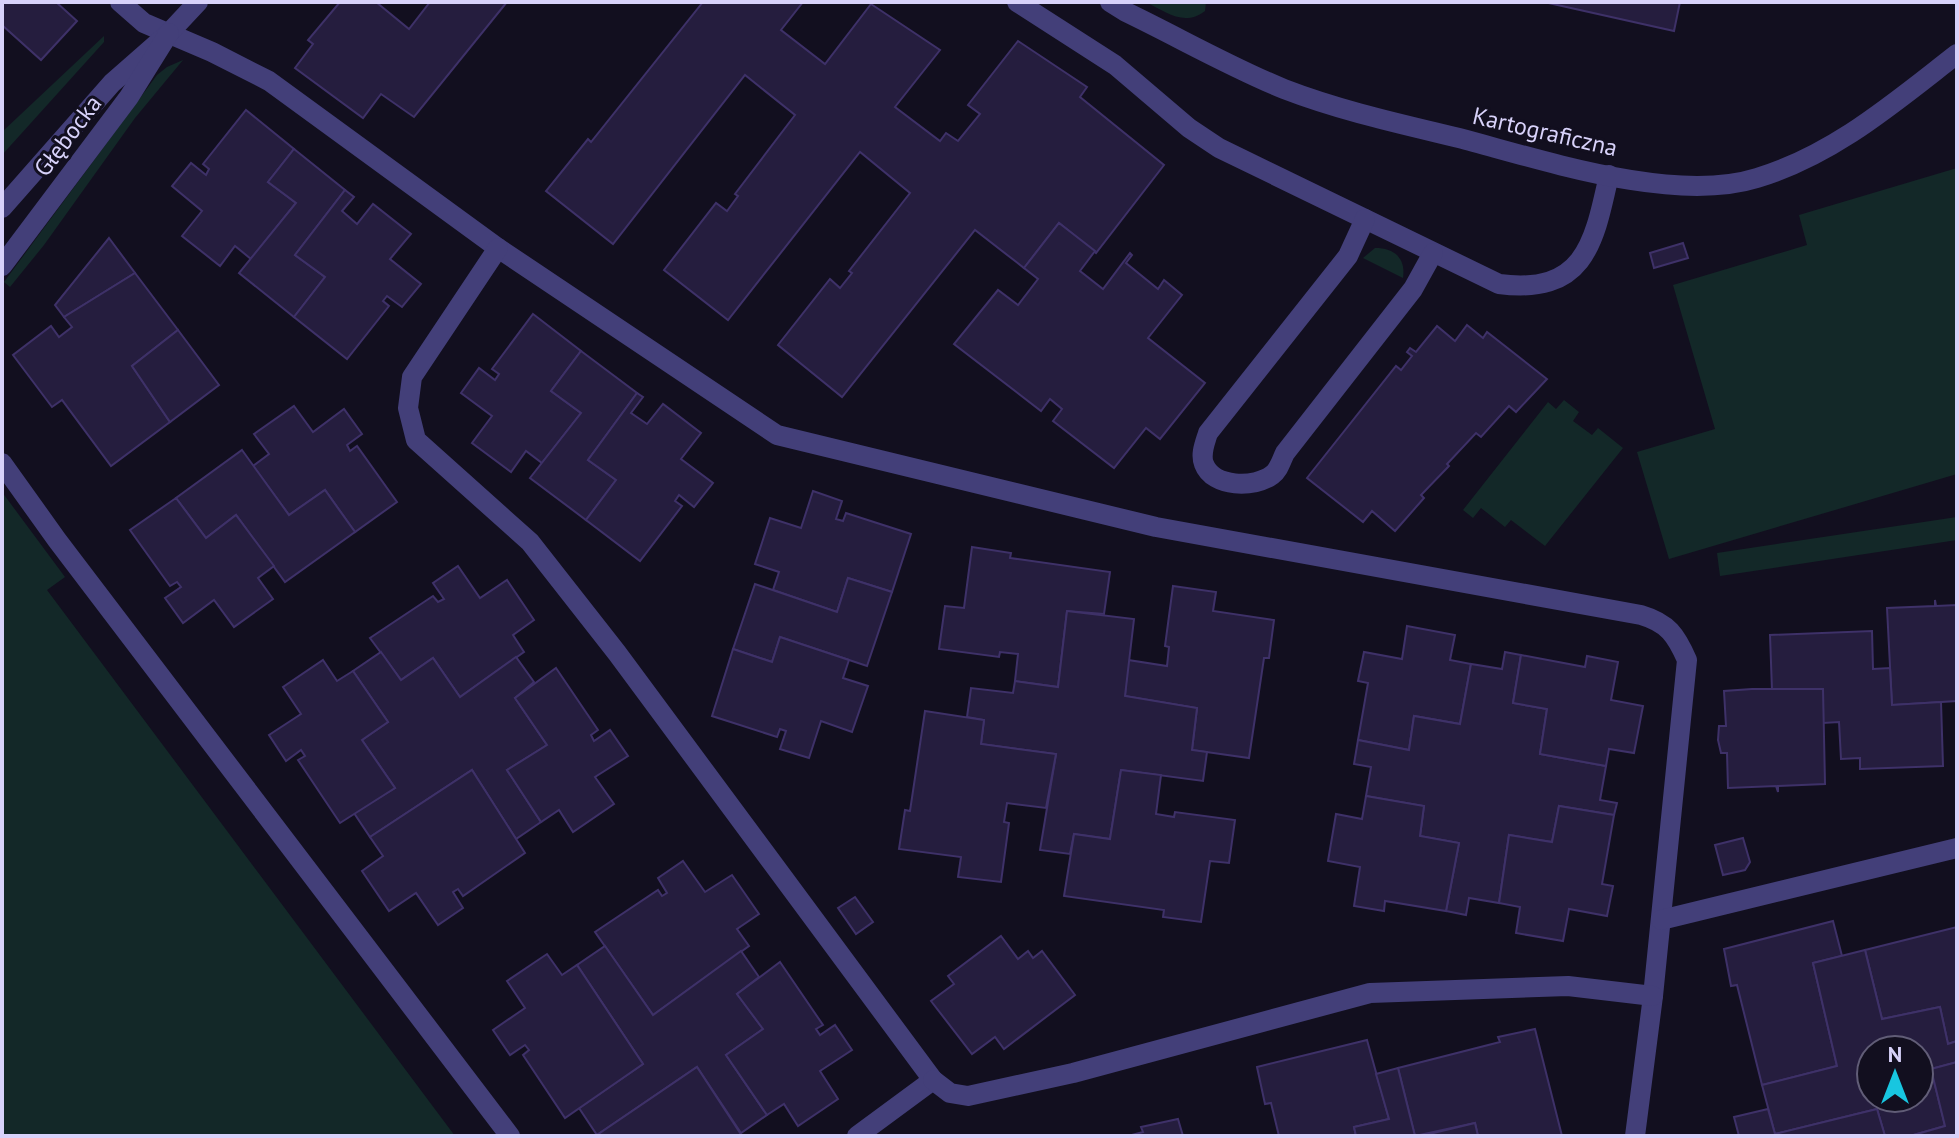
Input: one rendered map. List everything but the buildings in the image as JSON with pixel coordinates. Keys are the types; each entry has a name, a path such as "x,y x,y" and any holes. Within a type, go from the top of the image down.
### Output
{"street":[{"path":"120,2 144,23 269,81 498,248 777,435 1156,527 1641,615 1660,621 1678,639 1687,660 1653,996 1635,1136"},
{"name":"Głębocka","path":"2,208 112,83 169,33 198,2"},
{"path":"1017,2 1115,65 1189,128 1219,148 1499,284 1523,287 1545,284 1582,260 1596,230 1609,175"},
{"name":"Kartograficzna","path":"1110,2 1283,88 1342,109 1609,175 1642,182 1696,186 1755,179 1807,159 1860,128 1957,54"},
{"name":"Głębocka","path":"2,266 129,97 169,33"},
{"path":"1365,219 1348,256 1208,433 1202,454 1212,476 1244,485 1258,484 1276,473 1285,453 1413,289 1433,253"},
{"path":"498,248 412,377 408,408 416,440 530,542 617,653 933,1080 950,1093 968,1096 1073,1073 1370,993 1568,986 1653,996"},
{"path":"2,463 57,540 510,1136"},
{"path":"1661,920 1957,848"},
{"path":"857,1136 933,1080"}],"green space":[{"path":"1146,2 1206,2 1205,11 1197,16 1182,18"},
{"path":"104,36 104,42 2,155 2,132"},
{"path":"183,60 135,118 10,287 4,282 157,75"},
{"path":"1957,168 1957,474 1669,559 1637,452 1715,429 1673,285 1807,245 1799,215"},
{"path":"1375,248 1388,250 1397,256 1403,265 1403,278 1363,258"},
{"path":"1564,400 1579,412 1573,421 1592,435 1598,428 1623,448 1545,546 1511,520 1505,527 1481,508 1473,518 1463,510 1548,402 1556,409"},
{"path":"2,492 65,577 47,590 455,1136 2,1136"},
{"path":"1957,517 1957,540 1720,576 1717,553"}]}
